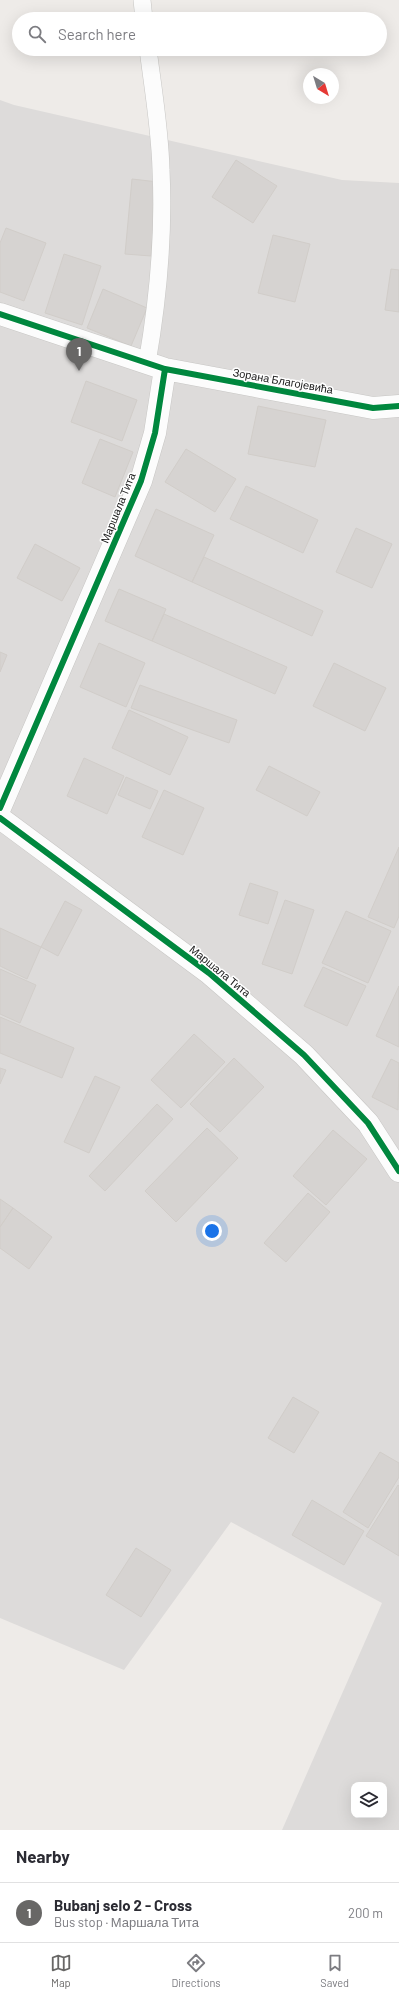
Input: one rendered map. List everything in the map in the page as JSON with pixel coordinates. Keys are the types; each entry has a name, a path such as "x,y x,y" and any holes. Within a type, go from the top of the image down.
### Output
{"street":[{"path":"0,314 156,366"},
{"name":"Зорана Благојевића","path":"156,366 373,408 399,406"},
{"name":"Маршала Тита","path":"0,808 141,481 155,433 156,366"},
{"name":"Маршала Тита","path":"0,818 209,973 304,1055 368,1123 399,1171"}],"lane":[{"path":"142,0 143,12"},
{"path":"149,56 157,117 161,170 161,219 153,327 156,366"}],"shaded area":[{"path":"0,100 14,105 342,180 399,183 399,1830 282,1830 382,1603 231,1522 124,1670 0,1618"}],"building":[{"path":"236,160 277,186 253,223 212,197"},
{"path":"132,179 158,182 151,256 125,254"},
{"path":"6,228 46,243 24,301 0,292 0,243"},
{"path":"273,235 310,244 295,302 258,293"},
{"path":"64,254 101,266 82,325 45,313"},
{"path":"391,269 399,270 399,312 385,310"},
{"path":"103,289 147,308 131,346 87,328"},
{"path":"86,381 137,400 122,441 71,422"},
{"path":"258,406 326,420 315,467 248,454"},
{"path":"100,439 133,452 115,497 82,483"},
{"path":"186,449 236,479 215,512 165,482"},
{"path":"246,486 318,520 303,553 230,519"},
{"path":"156,509 214,535 192,582 135,556"},
{"path":"356,528 392,544 372,588 336,572"},
{"path":"35,544 80,568 62,601 17,578"},
{"path":"204,557 323,611 312,636 192,582"},
{"path":"119,589 166,609 152,641 105,621"},
{"path":"164,614 287,667 275,694 152,641"},
{"path":"99,643 145,663 126,707 80,687"},
{"path":"0,652 7,655 0,672"},
{"path":"334,663 386,688 365,731 313,706"},
{"path":"140,685 237,720 229,743 131,708"},
{"path":"129,710 188,737 170,775 112,748"},
{"path":"84,758 124,776 107,814 67,796"},
{"path":"269,766 320,792 307,816 256,790"},
{"path":"126,777 158,791 150,809 118,795"},
{"path":"164,790 204,808 183,855 142,837"},
{"path":"399,847 399,916 394,928 368,917"},
{"path":"250,883 278,892 268,924 239,915"},
{"path":"285,900 314,910 292,974 262,964"},
{"path":"65,901 82,910 58,956 41,947"},
{"path":"346,911 391,931 368,983 322,963"},
{"path":"0,928 41,947 27,979 0,966"},
{"path":"323,967 366,986 347,1026 304,1006"},
{"path":"0,969 36,985 20,1023 0,1014"},
{"path":"399,986 399,1047 376,1036"},
{"path":"0,1017 74,1048 62,1078 0,1053"},
{"path":"194,1034 225,1062 181,1108 151,1080"},
{"path":"234,1058 264,1087 220,1132 190,1104"},
{"path":"391,1059 399,1063 398,1110 372,1097"},
{"path":"0,1068 6,1070 0,1084"},
{"path":"95,1076 120,1087 89,1153 64,1142"},
{"path":"157,1104 173,1119 105,1191 89,1176"},
{"path":"207,1128 238,1158 176,1222 145,1191"},
{"path":"333,1130 367,1159 326,1205 293,1176"},
{"path":"308,1193 330,1212 286,1262 264,1243"},
{"path":"0,1199 13,1208 0,1227"},
{"path":"13,1208 52,1237 29,1269 0,1248 0,1227"},
{"path":"293,1397 319,1412 294,1453 268,1438"},
{"path":"380,1452 399,1463 399,1477 368,1528 343,1512"},
{"path":"398,1485 399,1486 399,1556 366,1536"},
{"path":"312,1500 364,1531 344,1565 292,1535"},
{"path":"136,1548 171,1570 141,1617 106,1595"}],"cycle path":[{"path":"0,314 165,369 373,408 399,406"},
{"path":"0,808 141,481 155,433 165,369"},
{"path":"0,818 209,973 304,1055 368,1123 399,1171"}],"place":[{"name":"Bubanj selo 2 - Cross","path":"79,371"}]}
